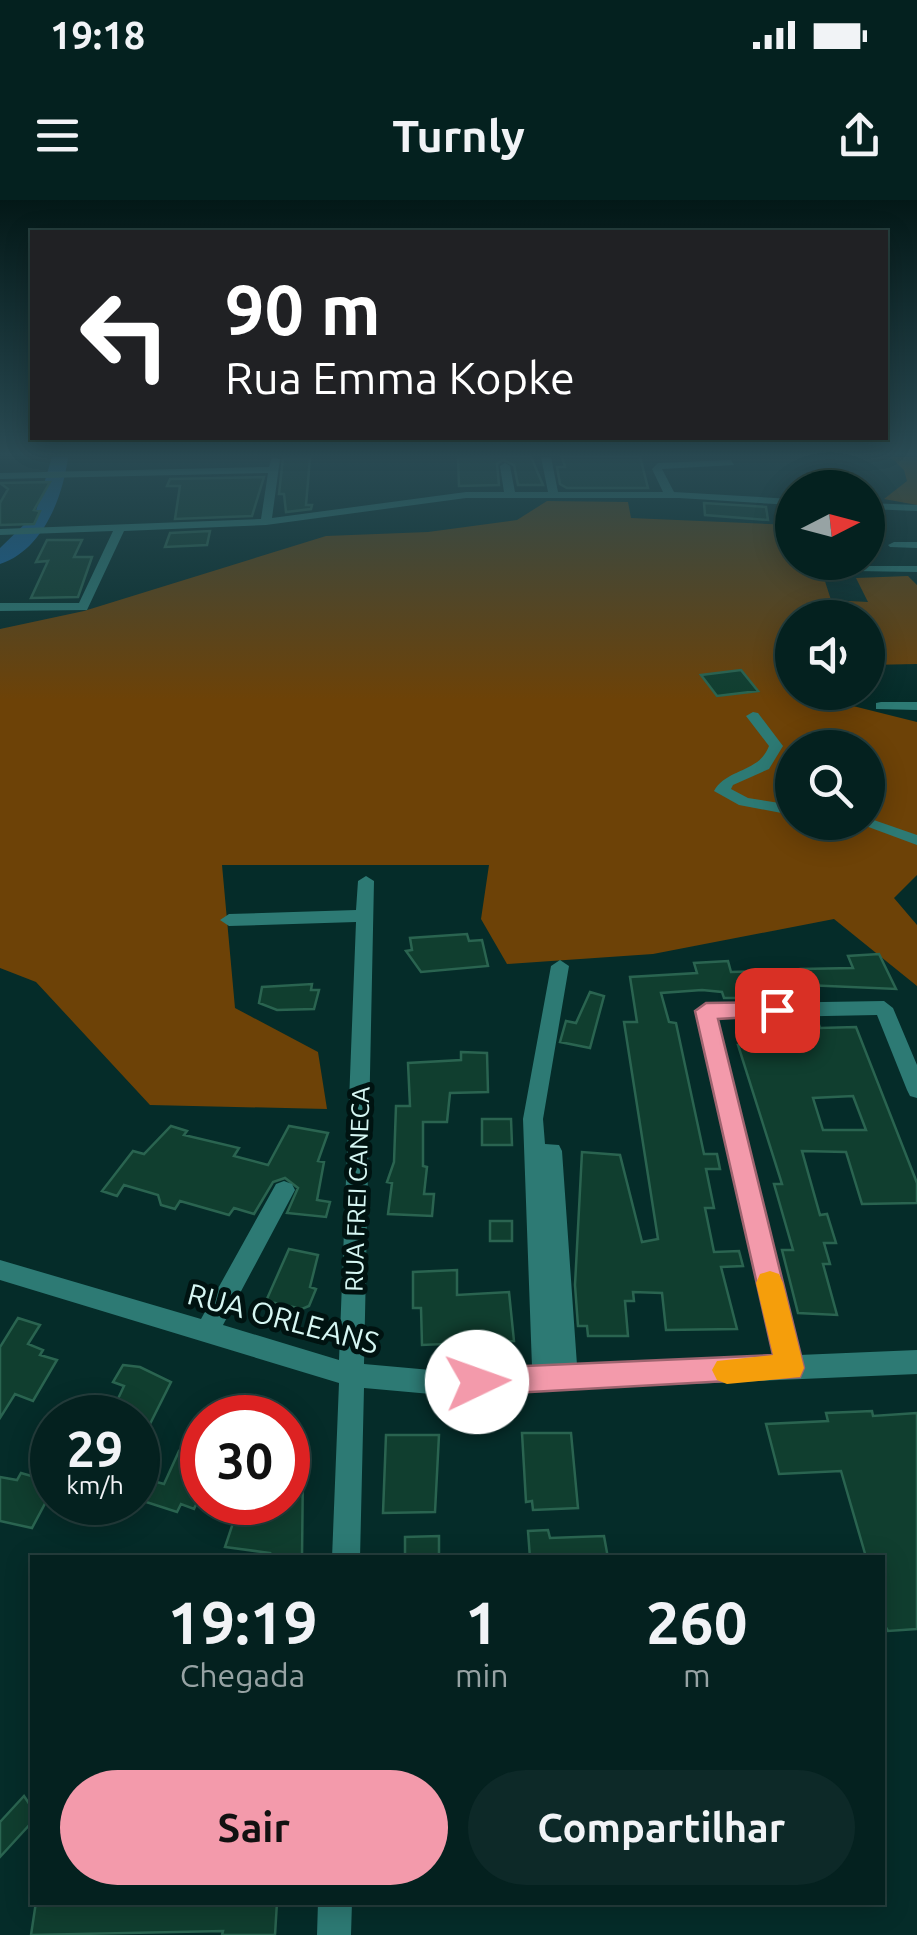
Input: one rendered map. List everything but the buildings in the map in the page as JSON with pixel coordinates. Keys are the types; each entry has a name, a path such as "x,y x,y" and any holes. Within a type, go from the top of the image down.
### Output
{"street":[{"path":"0,607 82,607 115,538"},
{"path":"894,545 917,545"},
{"path":"885,569 917,569"},
{"path":"885,706 917,706"},
{"path":"753,716 775,745"},
{"path":"775,751 766,766 727,782 722,791 744,802 775,807"},
{"path":"885,829 917,840"},
{"name":"RUA FREI CANECA","path":"346,1555 366,881"},
{"path":"229,920 364,916"},
{"path":"556,1378 532,1135 535,1096 560,966"},
{"path":"790,1368 706,1011 884,1008 917,1090"},
{"path":"550,1152 556,1378"},
{"path":"206,1333 284,1190"},
{"name":"RUA ORLEANS","path":"0,1270 352,1375 442,1383 917,1362"},
{"path":"334,1935 335,1905"}],"shaded area":[{"path":"320,538 775,538 775,580 825,580 831,600 775,600 775,710 869,710 917,722 917,875 894,898 917,925 917,986 834,919 653,954 507,964 481,919 489,865 222,865 235,1008 318,1052 327,1109 150,1105 36,982 0,968 0,629 84,611"},
{"path":"908,576 917,585 917,664 885,665 885,600 867,600 857,580"}],"waterway":[{"path":"0,558 23,538"}],"slow traffic":[{"path":"727,1370 790,1368 770,1283"}],"route":[{"path":"477,1382 790,1368 706,1011 777,1010"}]}
